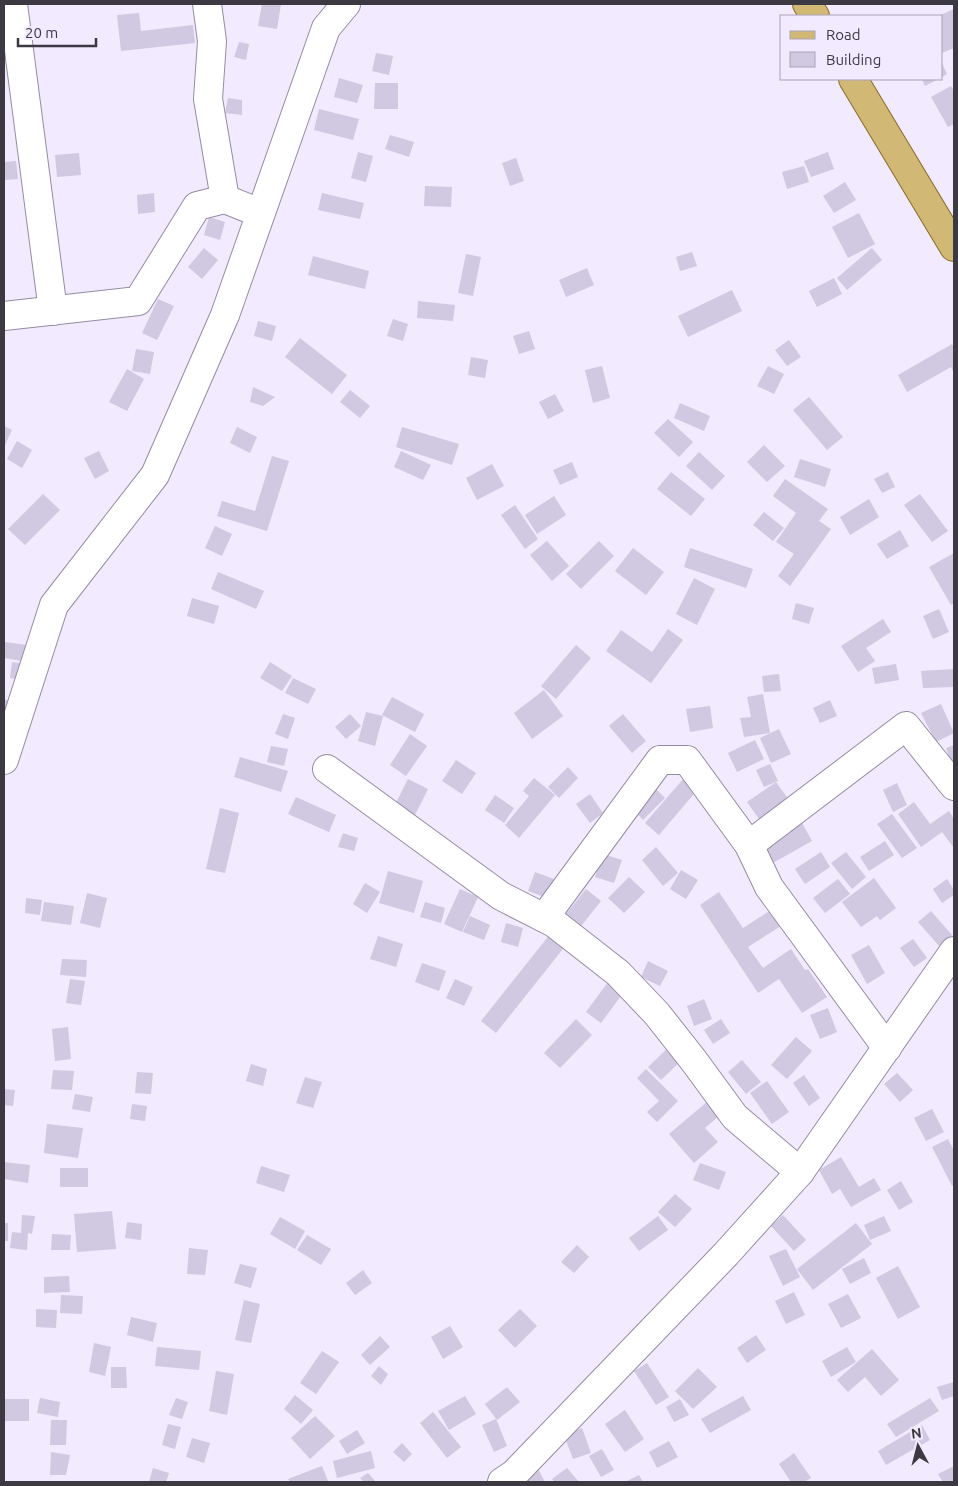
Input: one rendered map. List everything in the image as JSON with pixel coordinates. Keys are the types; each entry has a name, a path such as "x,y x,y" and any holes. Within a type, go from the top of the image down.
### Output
{"main road":[{"path":"808,4 814,15"},
{"path":"854,80 954,247"}],"street":[{"path":"13,4 53,311"},
{"path":"207,4 212,41 208,99 225,199"},
{"path":"4,760 54,605 155,474 225,315 326,28 346,4"},
{"path":"4,316 138,301 197,206 225,199 260,213"},
{"path":"749,846 906,726 954,786"},
{"path":"544,918 660,760 687,760 749,846 769,887 887,1048"},
{"path":"327,769 501,896 554,923 618,973 657,1014 735,1117 800,1172"},
{"path":"502,1482 514,1474 719,1262 800,1172 954,951"}],"building":[{"path":"262,4 281,4 277,29 258,26"},
{"path":"954,9 954,48 943,53 943,15 940,15"},
{"path":"139,13 141,31 193,25 195,43 121,51 117,15"},
{"path":"239,42 249,44 246,60 234,57"},
{"path":"376,53 393,56 389,75 372,71"},
{"path":"943,65 947,74 943,76"},
{"path":"339,78 363,85 357,103 334,97"},
{"path":"922,80 936,80 925,86"},
{"path":"375,83 398,83 398,109 374,109"},
{"path":"951,86 954,91 954,124 948,127 931,97"},
{"path":"228,98 242,100 242,115 225,113"},
{"path":"319,109 359,119 353,140 314,130"},
{"path":"390,135 414,142 409,157 385,149"},
{"path":"358,152 373,156 366,182 351,178"},
{"path":"828,152 834,169 811,177 804,161"},
{"path":"79,153 81,175 57,177 55,155"},
{"path":"516,158 524,181 510,186 502,163"},
{"path":"16,161 18,179 4,180 4,162"},
{"path":"804,166 809,182 787,189 782,172"},
{"path":"845,182 856,200 834,213 823,196"},
{"path":"425,186 452,187 451,207 424,206"},
{"path":"154,193 155,212 138,214 137,195"},
{"path":"322,193 364,203 360,219 318,210"},
{"path":"859,213 875,244 848,258 832,227"},
{"path":"209,217 225,222 220,240 204,235"},
{"path":"204,248 218,260 202,279 188,267"},
{"path":"872,248 882,260 847,290 837,278"},
{"path":"692,252 697,266 680,271 676,257"},
{"path":"466,254 481,257 473,296 458,293"},
{"path":"313,256 369,271 365,289 308,275"},
{"path":"587,268 594,285 566,297 559,280"},
{"path":"834,278 842,294 817,307 809,291"},
{"path":"732,290 742,311 688,337 678,316"},
{"path":"158,299 174,306 157,340 142,333"},
{"path":"418,301 455,305 453,321 417,318"},
{"path":"393,319 408,324 403,341 387,336"},
{"path":"258,321 276,326 272,341 254,336"},
{"path":"529,331 535,349 519,354 513,336"},
{"path":"300,338 347,375 332,394 285,357"},
{"path":"789,340 801,357 787,366 775,350"},
{"path":"952,344 954,347 954,373 951,367 907,392 898,375"},
{"path":"136,349 154,352 150,374 132,371"},
{"path":"471,357 488,360 485,378 468,375"},
{"path":"602,366 610,398 593,403 585,370"},
{"path":"768,366 784,374 774,394 757,386"},
{"path":"127,369 144,379 127,411 109,402"},
{"path":"253,387 275,397 263,406 250,402"},
{"path":"350,390 370,406 360,418 340,402"},
{"path":"555,394 564,411 548,419 539,402"},
{"path":"809,397 843,437 827,450 793,410"},
{"path":"680,403 710,416 704,431 674,418"},
{"path":"668,419 693,442 679,457 654,433"},
{"path":"4,426 12,430 4,447"},
{"path":"237,427 257,437 250,453 230,443"},
{"path":"402,427 459,444 452,465 396,447"},
{"path":"17,441 32,450 22,468 7,459"},
{"path":"764,445 785,466 767,482 747,462"},
{"path":"99,451 109,471 95,479 84,458"},
{"path":"401,451 431,465 423,480 394,467"},
{"path":"699,452 725,476 712,490 686,466"},
{"path":"272,456 289,461 267,531 217,516 222,501 255,511"},
{"path":"800,459 831,469 825,487 794,477"},
{"path":"572,462 578,477 560,485 553,470"},
{"path":"492,464 504,486 477,500 466,478"},
{"path":"671,472 705,499 691,516 657,489"},
{"path":"888,472 895,487 882,493 874,479"},
{"path":"785,479 828,509 819,521 831,529 790,586 778,576 794,554 776,542 796,513 773,496"},
{"path":"43,494 60,510 25,545 8,529"},
{"path":"920,494 948,531 932,542 904,505"},
{"path":"554,496 566,515 537,534 525,515"},
{"path":"869,499 879,517 850,535 840,517"},
{"path":"515,505 538,539 525,549 501,515"},
{"path":"764,512 784,528 773,541 753,525"},
{"path":"215,526 232,534 222,556 205,548"},
{"path":"900,530 909,546 887,559 877,544"},
{"path":"547,541 569,566 552,581 530,555"},
{"path":"599,541 614,556 581,589 566,574"},
{"path":"633,548 664,572 646,595 615,571"},
{"path":"690,548 753,569 746,588 684,567"},
{"path":"954,553 954,603 951,605 929,567"},
{"path":"218,572 264,591 256,609 211,589"},
{"path":"694,578 715,589 697,625 676,614"},
{"path":"192,598 219,606 214,624 187,616"},
{"path":"796,603 814,608 809,624 792,619"},
{"path":"939,609 949,632 933,639 923,616"},
{"path":"883,619 891,632 866,648 875,661 858,672 841,646"},
{"path":"668,629 683,640 651,683 606,651 621,630 652,652"},
{"path":"5,642 48,648 46,665 4,658"},
{"path":"576,645 591,658 556,699 541,686"},
{"path":"12,662 45,667 42,683 10,678"},
{"path":"270,662 292,676 282,691 260,678"},
{"path":"896,664 899,680 875,684 872,668"},
{"path":"954,669 954,687 923,688 921,671"},
{"path":"779,674 781,691 764,692 762,676"},
{"path":"293,678 316,689 308,704 285,693"},
{"path":"544,690 563,716 532,739 514,713"},
{"path":"763,694 770,733 744,737 740,718 751,717 747,697"},
{"path":"392,697 424,714 415,732 382,715"},
{"path":"4,699 10,701 4,716"},
{"path":"830,700 837,716 820,723 813,708"},
{"path":"941,704 954,733 936,742 921,713"},
{"path":"710,706 713,728 690,732 686,709"},
{"path":"366,712 383,716 375,746 358,741"},
{"path":"283,714 295,718 288,739 275,734"},
{"path":"350,714 361,726 346,739 335,727"},
{"path":"623,714 646,741 632,753 609,726"},
{"path":"779,729 791,754 771,763 760,738"},
{"path":"410,734 427,746 406,776 390,765"},
{"path":"755,740 764,759 737,772 728,753"},
{"path":"954,745 954,761 951,762 946,748"},
{"path":"271,746 288,749 284,766 267,762"},
{"path":"240,757 288,771 281,792 234,777"},
{"path":"456,760 476,773 462,794 442,781"},
{"path":"770,764 778,781 764,787 756,770"},
{"path":"568,767 578,778 559,798 548,787"},
{"path":"685,777 699,788 659,835 645,823"},
{"path":"534,778 555,795 519,838 505,825 529,796 523,791"},
{"path":"408,779 428,789 414,817 394,807"},
{"path":"776,782 789,800 759,819 747,802"},
{"path":"897,783 907,805 893,812 883,790"},
{"path":"655,788 665,798 643,820 633,809"},
{"path":"590,794 603,813 590,823 576,804"},
{"path":"495,795 514,808 504,823 485,810"},
{"path":"296,797 336,815 329,832 288,814"},
{"path":"914,802 930,824 949,811 954,819 954,848 942,832 921,847 898,814"},
{"path":"220,808 239,813 225,873 206,869"},
{"path":"892,814 917,848 902,858 877,824"},
{"path":"802,823 812,841 771,864 761,847"},
{"path":"343,833 358,838 354,851 338,847"},
{"path":"885,841 894,855 869,871 860,857"},
{"path":"656,847 678,873 663,886 642,860"},
{"path":"821,852 830,867 805,884 795,869"},
{"path":"846,852 866,877 852,889 831,863"},
{"path":"603,854 622,860 614,883 595,877"},
{"path":"681,870 698,880 686,899 670,889"},
{"path":"388,871 423,881 414,913 379,903"},
{"path":"535,872 562,882 555,901 528,891"},
{"path":"629,877 645,892 624,913 608,898"},
{"path":"874,878 896,908 880,920 877,916 861,927 842,902"},
{"path":"838,879 850,894 825,913 813,898"},
{"path":"947,879 954,890 954,895 942,903 933,889"},
{"path":"365,883 380,892 367,913 353,904"},
{"path":"460,889 478,897 462,932 444,924"},
{"path":"586,889 601,901 496,1033 481,1021"},
{"path":"719,892 743,928 785,901 795,917 748,947 763,968 791,949 805,970 808,969 827,997 802,1013 779,979 758,993 700,905"},
{"path":"87,893 107,898 100,928 80,923"},
{"path":"26,898 42,900 40,915 25,913"},
{"path":"44,902 74,906 71,925 41,921"},
{"path":"425,902 445,908 441,923 420,917"},
{"path":"931,911 952,935 939,946 918,922"},
{"path":"470,916 490,925 484,940 463,932"},
{"path":"506,923 523,928 518,947 501,942"},
{"path":"378,936 403,944 396,967 370,959"},
{"path":"913,939 927,958 914,967 900,948"},
{"path":"869,945 885,973 867,984 851,955"},
{"path":"62,959 87,960 86,977 60,975"},
{"path":"648,961 668,971 660,986 641,977"},
{"path":"422,963 446,971 439,991 415,982"},
{"path":"611,978 626,989 601,1023 586,1012"},
{"path":"70,979 85,981 81,1005 66,1003"},
{"path":"455,979 473,987 464,1006 446,998"},
{"path":"704,999 712,1019 694,1026 687,1006"},
{"path":"828,1008 837,1032 820,1039 810,1015"},
{"path":"576,1019 592,1035 560,1068 544,1053"},
{"path":"721,1019 730,1033 713,1044 704,1030"},
{"path":"68,1027 71,1059 55,1061 52,1029"},
{"path":"796,1037 812,1051 787,1079 771,1065"},
{"path":"671,1045 684,1058 661,1080 648,1067"},
{"path":"742,1060 761,1082 746,1094 728,1072"},
{"path":"251,1064 267,1069 263,1086 246,1081"},
{"path":"646,1069 678,1101 657,1122 647,1112 659,1101 637,1078"},
{"path":"53,1070 74,1071 72,1090 51,1089"},
{"path":"137,1072 153,1073 151,1094 135,1093"},
{"path":"897,1073 913,1090 900,1102 884,1084"},
{"path":"804,1075 820,1098 809,1106 793,1083"},
{"path":"305,1077 322,1082 313,1108 296,1103"},
{"path":"767,1081 789,1112 772,1124 750,1093"},
{"path":"4,1089 15,1090 13,1106 4,1105"},
{"path":"75,1094 93,1097 90,1112 72,1109"},
{"path":"708,1101 720,1115 705,1128 718,1142 694,1163 669,1134"},
{"path":"132,1104 147,1106 145,1121 130,1119"},
{"path":"932,1109 944,1132 926,1141 914,1118"},
{"path":"47,1124 83,1128 78,1158 44,1153"},
{"path":"948,1139 954,1151 954,1185 952,1186 932,1147"},
{"path":"841,1157 859,1187 874,1178 881,1190 851,1207 840,1189 832,1194 819,1170"},
{"path":"4,1162 30,1165 28,1183 4,1179"},
{"path":"700,1163 726,1172 719,1190 693,1180"},
{"path":"261,1166 290,1175 284,1192 256,1183"},
{"path":"60,1168 88,1168 88,1187 60,1187"},
{"path":"901,1181 913,1202 899,1210 887,1190"},
{"path":"675,1194 692,1209 675,1227 658,1212"},
{"path":"112,1211 116,1249 77,1252 74,1214"},
{"path":"22,1215 35,1216 32,1234 28,1233 27,1250 10,1248 12,1232 21,1233"},
{"path":"783,1215 806,1240 794,1251 771,1226"},
{"path":"658,1216 668,1230 639,1251 629,1238"},
{"path":"884,1216 891,1231 870,1240 864,1225"},
{"path":"280,1217 305,1231 295,1249 270,1234"},
{"path":"127,1222 142,1224 141,1240 125,1238"},
{"path":"4,1223 8,1223 8,1241 4,1241"},
{"path":"856,1223 872,1244 813,1290 797,1269"},
{"path":"52,1234 71,1235 70,1250 51,1250"},
{"path":"307,1235 331,1249 321,1265 297,1250"},
{"path":"577,1245 589,1257 574,1273 561,1262"},
{"path":"189,1248 208,1250 205,1275 187,1274"},
{"path":"786,1249 800,1277 783,1286 769,1256"},
{"path":"864,1258 871,1273 850,1284 842,1269"},
{"path":"240,1264 257,1268 251,1288 234,1283"},
{"path":"898,1266 920,1307 898,1319 876,1278"},
{"path":"363,1270 372,1283 355,1295 346,1283"},
{"path":"69,1276 70,1292 44,1293 44,1277"},
{"path":"794,1292 805,1315 786,1324 775,1301"},
{"path":"848,1294 861,1318 841,1328 828,1304"},
{"path":"61,1295 83,1296 82,1314 60,1313"},
{"path":"244,1300 260,1304 251,1343 235,1340"},
{"path":"36,1309 57,1310 56,1328 36,1327"},
{"path":"520,1309 537,1326 515,1348 498,1330"},
{"path":"131,1317 157,1323 153,1342 127,1335"},
{"path":"450,1326 463,1347 443,1359 431,1337"},
{"path":"756,1335 766,1350 747,1363 737,1348"},
{"path":"380,1336 390,1347 370,1365 361,1355"},
{"path":"94,1343 111,1347 105,1376 89,1372"},
{"path":"157,1347 201,1351 199,1370 155,1366"},
{"path":"847,1347 856,1362 831,1377 822,1361"},
{"path":"872,1349 899,1380 881,1396 865,1377 848,1392 837,1380"},
{"path":"322,1351 339,1362 316,1394 300,1383"},
{"path":"647,1363 669,1397 656,1405 634,1371"},
{"path":"379,1366 388,1374 381,1385 371,1376"},
{"path":"111,1367 126,1367 127,1388 111,1388"},
{"path":"698,1368 717,1387 693,1409 675,1391"},
{"path":"216,1371 234,1374 227,1415 209,1411"},
{"path":"954,1382 954,1396 942,1400 937,1387"},
{"path":"507,1387 520,1402 497,1420 485,1404"},
{"path":"295,1395 313,1410 301,1424 284,1409"},
{"path":"465,1396 476,1414 449,1430 438,1411"},
{"path":"743,1396 751,1410 710,1433 701,1419"},
{"path":"40,1398 60,1402 58,1417 37,1413"},
{"path":"176,1398 188,1402 182,1419 169,1415"},
{"path":"930,1398 939,1411 896,1437 887,1424"},
{"path":"4,1399 29,1399 29,1421 4,1421"},
{"path":"680,1399 689,1415 674,1422 666,1407"},
{"path":"625,1410 644,1439 625,1452 605,1424"},
{"path":"433,1412 461,1447 447,1458 420,1423"},
{"path":"315,1416 335,1436 310,1459 291,1438"},
{"path":"496,1419 507,1446 494,1452 482,1425"},
{"path":"51,1420 67,1420 66,1445 50,1445"},
{"path":"168,1424 181,1427 175,1449 162,1445"},
{"path":"922,1425 930,1440 886,1465 878,1451"},
{"path":"582,1428 591,1453 573,1459 564,1435"},
{"path":"357,1430 365,1443 347,1454 339,1441"},
{"path":"192,1438 210,1443 204,1463 186,1457"},
{"path":"669,1441 678,1457 657,1468 649,1452"},
{"path":"402,1443 412,1454 404,1462 393,1452"},
{"path":"602,1449 614,1470 601,1477 589,1456"},
{"path":"371,1451 375,1468 337,1478 333,1461"},
{"path":"51,1452 70,1455 66,1475 50,1475"},
{"path":"794,1453 811,1478 804,1482 791,1482 779,1464"},
{"path":"322,1466 328,1481 290,1482 288,1479"},
{"path":"954,1466 954,1482 943,1482 938,1474"},
{"path":"537,1467 545,1482 522,1482"},
{"path":"153,1468 169,1473 166,1482 149,1482"},
{"path":"567,1468 579,1482 554,1482 552,1479"},
{"path":"368,1473 376,1482 364,1482 360,1478"},
{"path":"639,1475 643,1482 625,1482"}]}
